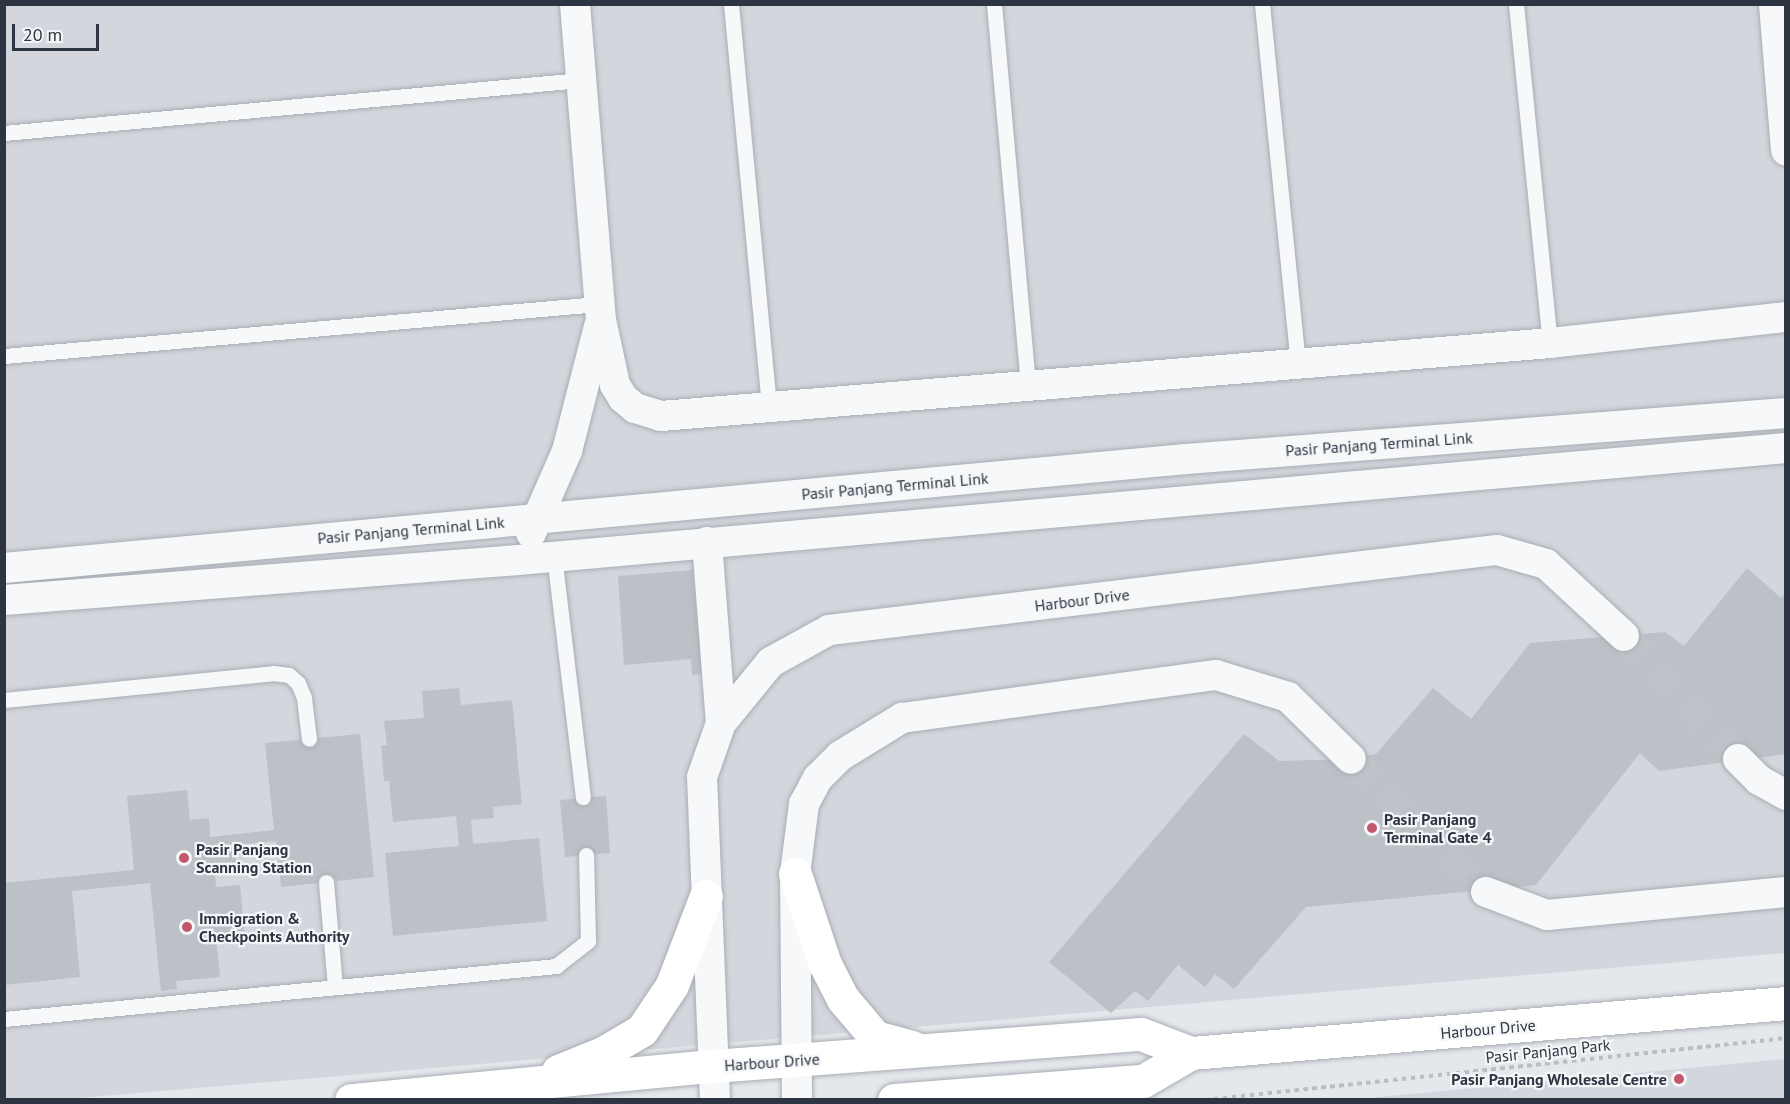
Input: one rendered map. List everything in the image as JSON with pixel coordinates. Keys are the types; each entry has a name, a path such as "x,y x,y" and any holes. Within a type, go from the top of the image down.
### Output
{"main road":[{"path":"795,874 825,963 843,999 875,1036 926,1050"},
{"path":"526,1084 603,1053 642,1030 672,985 706,896"},
{"name":"Harbour Drive","path":"894,1100 1143,1081 1191,1053 1785,1003"},
{"name":"Harbour Drive","path":"351,1100 713,1066 1141,1034 1191,1053"}],"street":[{"path":"575,4 599,312 615,385 635,408 661,416 769,409 1550,343 1785,317"},
{"path":"1774,4 1785,151"},
{"path":"518,560 567,451 599,312"},
{"name":"Pasir Panjang Terminal Link","path":"4,568 1186,459 1785,413"},
{"path":"4,600 518,560 554,555 1785,448"},
{"path":"707,542 722,723"},
{"name":"Harbour Drive","path":"716,1100 702,777 722,723 771,662 829,630 1497,550 1546,564 1624,636"},
{"path":"797,1100 799,1061 795,874 804,804 818,778 840,756 902,718 1216,675 1288,697 1351,759"},
{"path":"1738,759 1759,780 1785,795"},
{"path":"1486,892 1547,915 1785,892"}],"lane":[{"path":"731,4 769,409"},
{"path":"994,4 1028,387"},
{"path":"1262,4 1298,364"},
{"path":"1516,4 1550,343"},
{"path":"4,133 581,80"},
{"path":"4,356 599,312"},
{"path":"554,555 583,797"},
{"path":"4,700 273,673 289,675 298,683 304,698 309,738"},
{"path":"4,1019 556,966 588,941 586,855"},
{"path":"326,882 335,987"}],"path":[{"name":"Pasir Panjang Park","path":"1205,1100 1785,1038"}],"shaded area":[{"path":"4,5 1785,5 1785,953 68,1099 5,1099"},
{"name":"Pasir Panjang Wholesale Centre","path":"1785,1059 1785,1099 1358,1099"}],"building":[{"name":"Pasir Panjang Terminal Gate 4","path":"1747,568 1781,598 1786,592 1786,754 1659,771 1640,753 1536,885 1306,907 1234,989 1215,974 1205,987 1178,965 1148,1001 1135,991 1111,1013 1049,962 1244,734 1279,761 1351,759 1376,754 1433,688 1471,719 1530,643 1665,632 1684,646"},
{"path":"693,570 698,633 704,633 707,673 692,675 691,659 624,665 618,576"},
{"path":"459,688 461,705 512,700 522,804 493,807 494,818 471,820 473,844 539,838 547,921 393,936 385,853 459,846 456,816 393,822 389,781 384,781 381,746 387,745 384,721 424,718 422,691"},
{"name":"Pasir Panjang Scanning Station","path":"360,734 374,877 281,887 276,841 234,845 237,872 215,875 216,887 240,885 245,936 216,939 220,977 176,981 177,989 161,991 150,883 72,891 80,977 4,985 4,883 134,870 127,796 187,790 190,820 209,818 210,837 274,830 265,743"},
{"path":"606,796 610,853 565,857 560,800"}],"tunnel":[{"path":"1624,636 1738,759"},
{"path":"1351,759 1486,892"}],"place":[{"name":"Pasir Panjang Terminal Gate 4","path":"1372,828"},
{"name":"Pasir Panjang Scanning Station","path":"184,858"},
{"name":"Immigration & Checkpoints Authority","path":"187,927"},
{"name":"Pasir Panjang Wholesale Centre","path":"1679,1079"}]}
